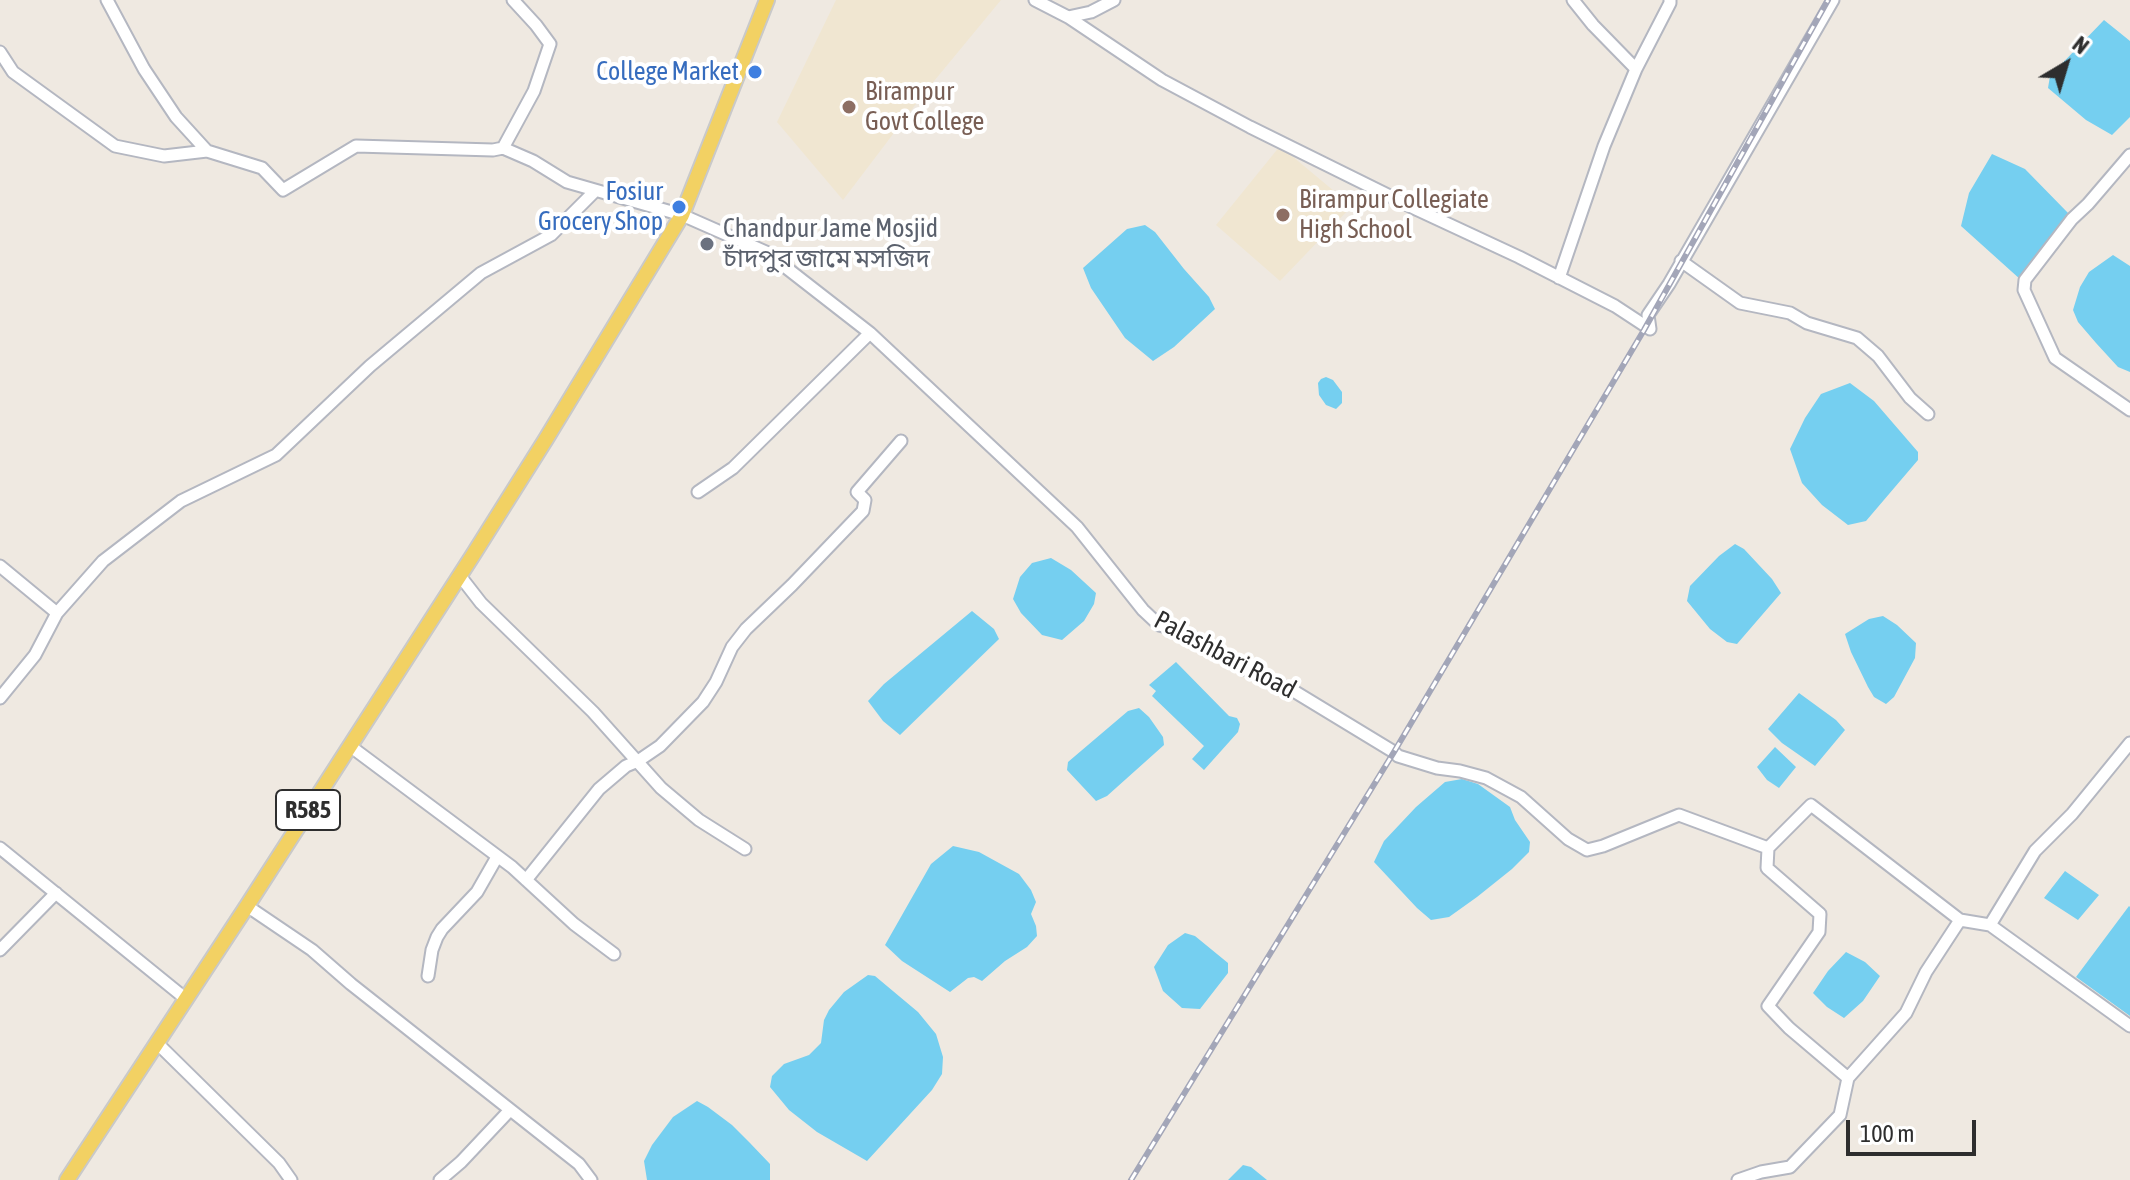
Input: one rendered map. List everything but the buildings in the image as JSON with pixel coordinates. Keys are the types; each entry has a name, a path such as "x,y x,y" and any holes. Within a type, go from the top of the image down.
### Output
{"main road":[{"name":"R585","path":"67,1180 460,576 682,215 767,0"}],"street":[{"path":"107,0 152,81 176,117 207,151"},
{"path":"0,52 13,72 115,146 164,156 207,151 262,168 283,190 356,146 503,148 534,91 550,44 513,0"},
{"path":"1035,0 1068,17 1162,80 1250,127 1519,257 1615,306 1650,329 1648,315 1833,0"},
{"path":"1068,17 1091,12 1114,0"},
{"path":"1573,0 1636,69"},
{"path":"1559,278 1604,146 1636,69 1670,0"},
{"name":"Palashbari Road","path":"503,148 533,161 567,182 682,215 766,252 870,333 1077,527 1143,610 1159,625 1182,631 1247,670 1292,690 1398,756 1486,778 1521,797 1568,839 1587,850 1679,815 1768,848"},
{"path":"2130,155 2072,219 2025,280 2024,290 2055,358 2130,410"},
{"path":"0,698 35,655 57,613 103,561 181,501 276,455 370,366 470,282 551,235 595,191"},
{"path":"1681,261 1740,303 1790,313 1807,323 1857,338 1878,356 1910,398 1928,414"},
{"path":"698,492 733,468 870,333"},
{"path":"526,880 599,789 626,766 660,746 703,702 732,647 746,629 863,511 865,500 857,492 901,441"},
{"path":"0,566 57,613"},
{"path":"460,576 481,603 569,686 661,788 678,804 745,849"},
{"path":"1990,925 2035,851 2072,814 2130,743"},
{"path":"350,746 497,857 574,924 614,954"},
{"path":"1848,1078 1768,1006 1819,932 1820,914 1767,868 1768,848 1811,805 1960,920 1990,925 2130,1026"},
{"path":"0,848 186,999"},
{"path":"428,976 432,950 442,929 477,892 497,857"},
{"path":"0,950 56,893"},
{"path":"247,906 312,950 579,1164 591,1180"},
{"path":"1738,1180 1790,1167 1840,1115 1848,1078 1906,1013 1926,972 1960,920"},
{"path":"157,1043 279,1163 291,1180"},
{"path":"440,1180 510,1110"}],"shaded area":[{"name":"Birampur Govt College","path":"836,0 1001,0 925,92 843,200 777,122"},
{"name":"Birampur Collegiate High School","path":"1280,146 1352,206 1280,281 1216,225"}],"water":[{"path":"2104,20 2130,41 2130,117 2112,135 2086,120 2048,88 2050,76"},
{"path":"1992,154 2025,169 2069,214 2021,280 1961,226 1969,193"},
{"path":"1145,225 1155,232 1209,297 1215,309 1174,347 1153,361 1125,338 1091,288 1083,268 1127,229"},
{"path":"2113,255 2130,266 2130,372 2118,367 2078,322 2073,310 2080,287 2089,272"},
{"path":"1326,377 1333,380 1342,392 1342,403 1336,409 1326,405 1319,395 1318,383"},
{"path":"1850,383 1874,401 1918,452 1918,460 1866,521 1848,525 1822,505 1802,483 1790,449 1821,394"},
{"path":"1735,544 1744,549 1781,593 1737,644 1727,642 1710,629 1687,601 1690,586"},
{"path":"1051,558 1071,570 1096,593 1094,604 1084,621 1062,640 1042,635 1021,613 1013,599 1020,577 1032,563"},
{"path":"972,611 994,629 999,639 900,735 883,721 868,701"},
{"path":"1883,616 1916,643 1915,658 1894,697 1886,704 1874,697 1868,687 1845,634 1869,619"},
{"path":"1176,662 1240,724 1238,732 1204,770 1192,759 1204,746 1152,696 1156,691 1149,685"},
{"path":"1799,693 1845,730 1815,766 1768,729"},
{"path":"1139,708 1163,737 1164,745 1107,796 1096,801 1067,770 1068,762 1128,711"},
{"path":"1775,747 1796,767 1779,788 1767,780 1757,767"},
{"path":"1462,779 1478,784 1510,807 1530,842 1529,852 1512,869 1449,917 1431,920 1374,862 1384,841 1416,807 1445,782"},
{"path":"953,846 979,852 1019,874 1036,902 1031,914 1037,936 982,981 968,978 950,992 902,961 885,945 931,864"},
{"path":"2065,871 2099,895 2078,920 2044,898"},
{"path":"2130,907 2130,1016 2076,977"},
{"path":"1185,933 1195,936 1228,963 1228,973 1200,1009 1182,1008 1163,991 1154,967 1168,945"},
{"path":"1846,952 1865,962 1880,976 1863,1001 1844,1018 1813,993"},
{"path":"868,975 875,976 918,1012 936,1034 943,1057 942,1074 932,1090 867,1161 817,1132 789,1110 770,1087 772,1076 784,1064 809,1055 821,1043 824,1020 829,1010 844,992"},
{"path":"697,1101 732,1125 770,1164 770,1180 647,1180 644,1161 652,1145 673,1117"},
{"path":"1243,1165 1251,1167 1267,1180 1228,1180"}],"railway":[{"path":"1131,1180 1394,752 1644,330 1828,0"}],"place":[{"name":"College Market","path":"755,72"},
{"name":"Birampur Govt College","path":"849,107"},
{"name":"Fosiur Grocery Shop","path":"679,207"},
{"name":"Birampur Collegiate High School","path":"1283,215"},
{"name":"Chandpur Jame Mosjid চাঁদপুর জামে মসজিদ","path":"707,244"}]}
